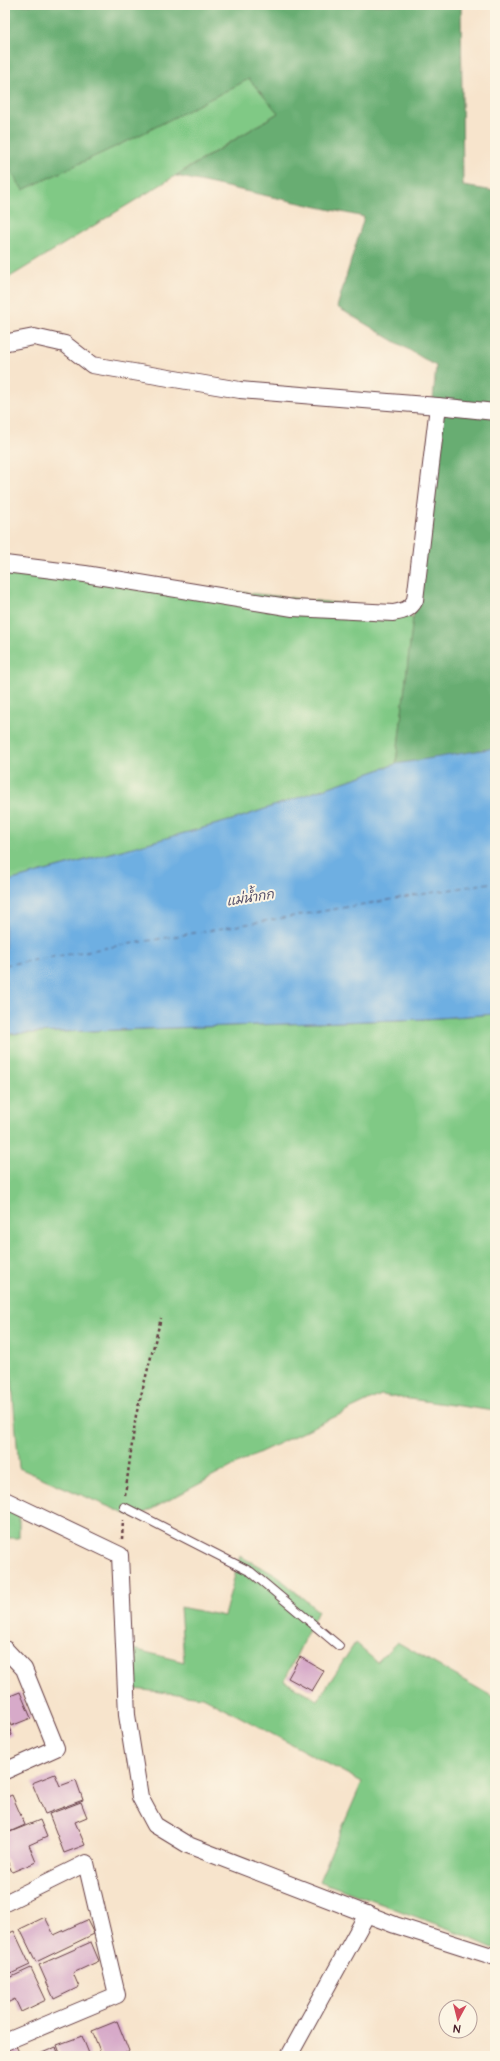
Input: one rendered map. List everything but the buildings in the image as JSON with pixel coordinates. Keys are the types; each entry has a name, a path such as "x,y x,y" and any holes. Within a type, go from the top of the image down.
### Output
{"street":[{"path":"5,341 8,342 34,337 65,344 92,365 240,390 495,412"},
{"path":"5,564 101,577 293,608 393,613 405,611 412,606 415,600 438,406"},
{"path":"5,1500 120,1555 127,1715 140,1797 155,1825 188,1845 395,1925 495,1957"},
{"path":"5,1649 24,1669 56,1748 5,1771"},
{"path":"5,1903 86,1864 117,1995 5,2042"},
{"path":"288,2056 367,1914"}],"lane":[{"path":"124,1507 251,1572 339,1646"}],"path":[{"path":"120,1555 124,1507 136,1415 161,1318"}],"green space":[{"path":"5,5 461,5 278,113 5,280"},
{"path":"5,5 461,5 463,186 495,191 495,752 396,764 415,600 436,366 337,307 364,217 176,176 278,113 249,79 134,138 23,190 5,162"},
{"path":"5,565 405,611 413,620 396,764 236,819 5,882"},
{"path":"495,1014 495,1411 381,1395 250,1457 135,1518 19,1468 9,1347 5,1347 5,1034 424,1019"},
{"path":"5,1508 19,1515 19,1538 5,1538"},
{"path":"240,1556 277,1576 318,1611 284,1681 318,1700 355,1643 377,1662 397,1642 495,1698 495,1949 452,1930 319,1881 362,1782 203,1697 126,1688 130,1648 184,1662 180,1607 224,1616"}],"water":[{"name":"แม่น้ำกก","path":"495,748 495,1014 424,1019 5,1034 5,882 236,819 396,764"}],"ferry route":[{"path":"5,965 495,882"}]}
